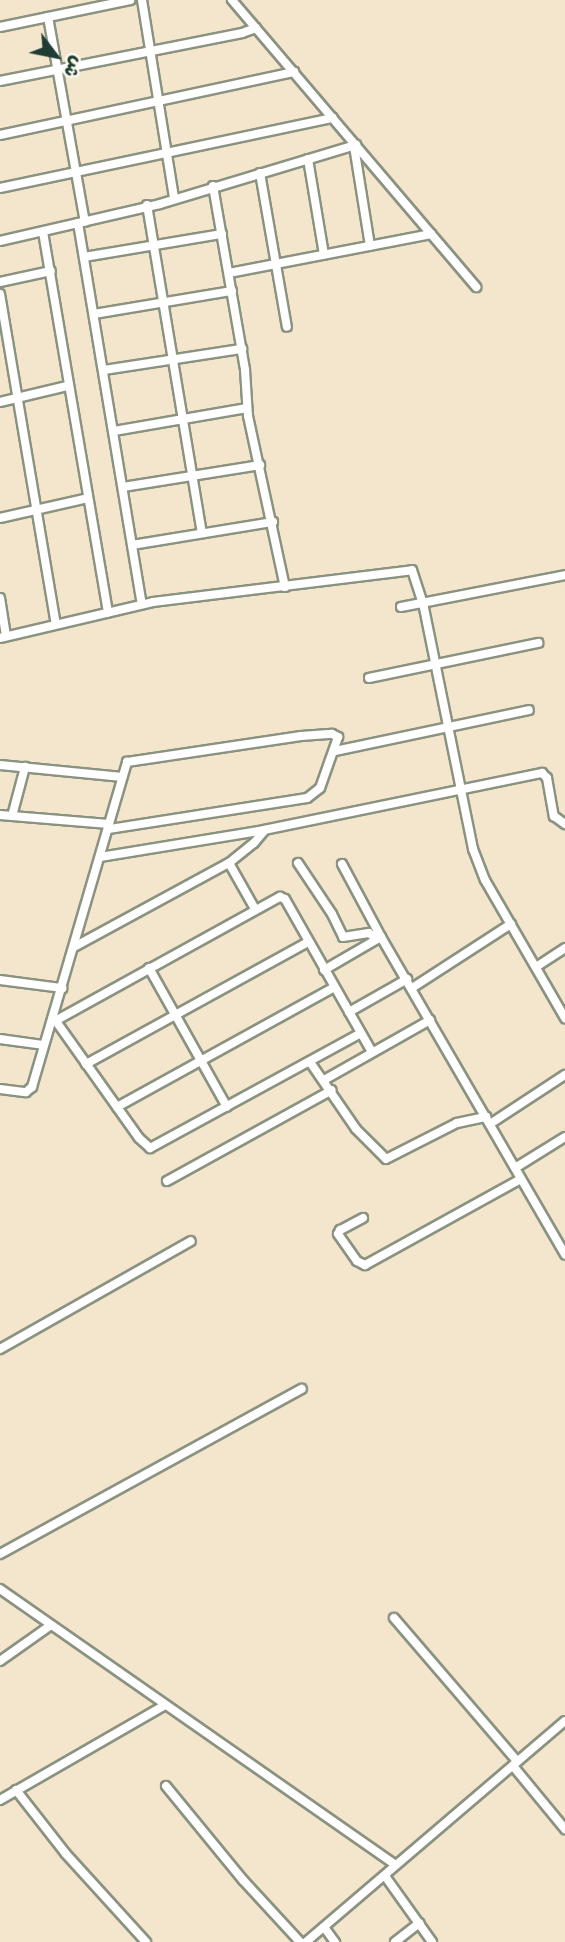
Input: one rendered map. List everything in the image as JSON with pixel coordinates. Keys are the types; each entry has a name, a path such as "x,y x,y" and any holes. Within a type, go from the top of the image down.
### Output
{"street":[{"path":"0,27 130,0"},
{"path":"142,0 174,197"},
{"path":"232,0 476,287"},
{"path":"48,17 75,171 84,257 142,604"},
{"path":"0,81 256,28"},
{"path":"0,135 294,72"},
{"path":"0,188 333,118"},
{"path":"0,241 160,204 174,197 355,145"},
{"path":"355,145 370,246"},
{"path":"308,159 324,255"},
{"path":"260,173 287,327"},
{"path":"213,186 242,349 247,408 285,587"},
{"path":"147,205 202,532"},
{"path":"43,232 67,386 108,612"},
{"path":"84,257 222,234"},
{"path":"229,273 431,234"},
{"path":"0,282 51,271"},
{"path":"94,314 232,291"},
{"path":"0,294 56,624"},
{"path":"104,370 242,349"},
{"path":"0,402 67,386"},
{"path":"114,431 247,408"},
{"path":"123,487 260,465"},
{"path":"0,519 88,498"},
{"path":"132,545 273,522"},
{"path":"0,597 3,637 142,604 412,570 424,603 473,849 485,880 565,1018"},
{"path":"401,607 565,575"},
{"path":"369,678 538,643"},
{"path":"334,751 529,710"},
{"path":"0,816 108,826 307,798 320,788 339,740 337,735 301,736 130,761 122,776 108,826 100,857 62,988 54,1019 30,1090 0,1089"},
{"path":"0,765 122,776"},
{"path":"12,817 24,767"},
{"path":"100,857 266,829 542,773 547,778 554,816 565,824"},
{"path":"74,947 229,863 254,843 266,829"},
{"path":"229,863 255,909"},
{"path":"298,863 332,914 343,937 369,933 379,938"},
{"path":"342,864 379,938 407,979 565,1255"},
{"path":"54,1019 255,909 283,898 372,1052"},
{"path":"412,988 511,924"},
{"path":"324,970 379,938"},
{"path":"86,1064 308,942"},
{"path":"536,967 565,948"},
{"path":"149,968 227,1107"},
{"path":"0,979 62,988"},
{"path":"349,1012 407,979"},
{"path":"117,1107 334,987"},
{"path":"54,1019 146,1147 150,1148 361,1033"},
{"path":"324,1080 430,1020"},
{"path":"0,1039 43,1045"},
{"path":"310,1062 332,1090 356,1129 386,1159 457,1123 488,1121 565,1075"},
{"path":"167,1181 332,1090"},
{"path":"515,1168 565,1137"},
{"path":"363,1218 338,1234 357,1261 365,1265 521,1179"},
{"path":"0,1349 191,1241"},
{"path":"0,1555 302,1389"},
{"path":"0,1589 395,1866"},
{"path":"394,1618 565,1829"},
{"path":"2,1657 51,1625"},
{"path":"0,1800 165,1705"},
{"path":"306,1942 565,1721"},
{"path":"166,1786 249,1887 300,1942"},
{"path":"16,1790 66,1854 146,1942"},
{"path":"385,1875 432,1942"},
{"path":"395,1942 419,1923"},
{"path":"324,1927 335,1942"}]}
